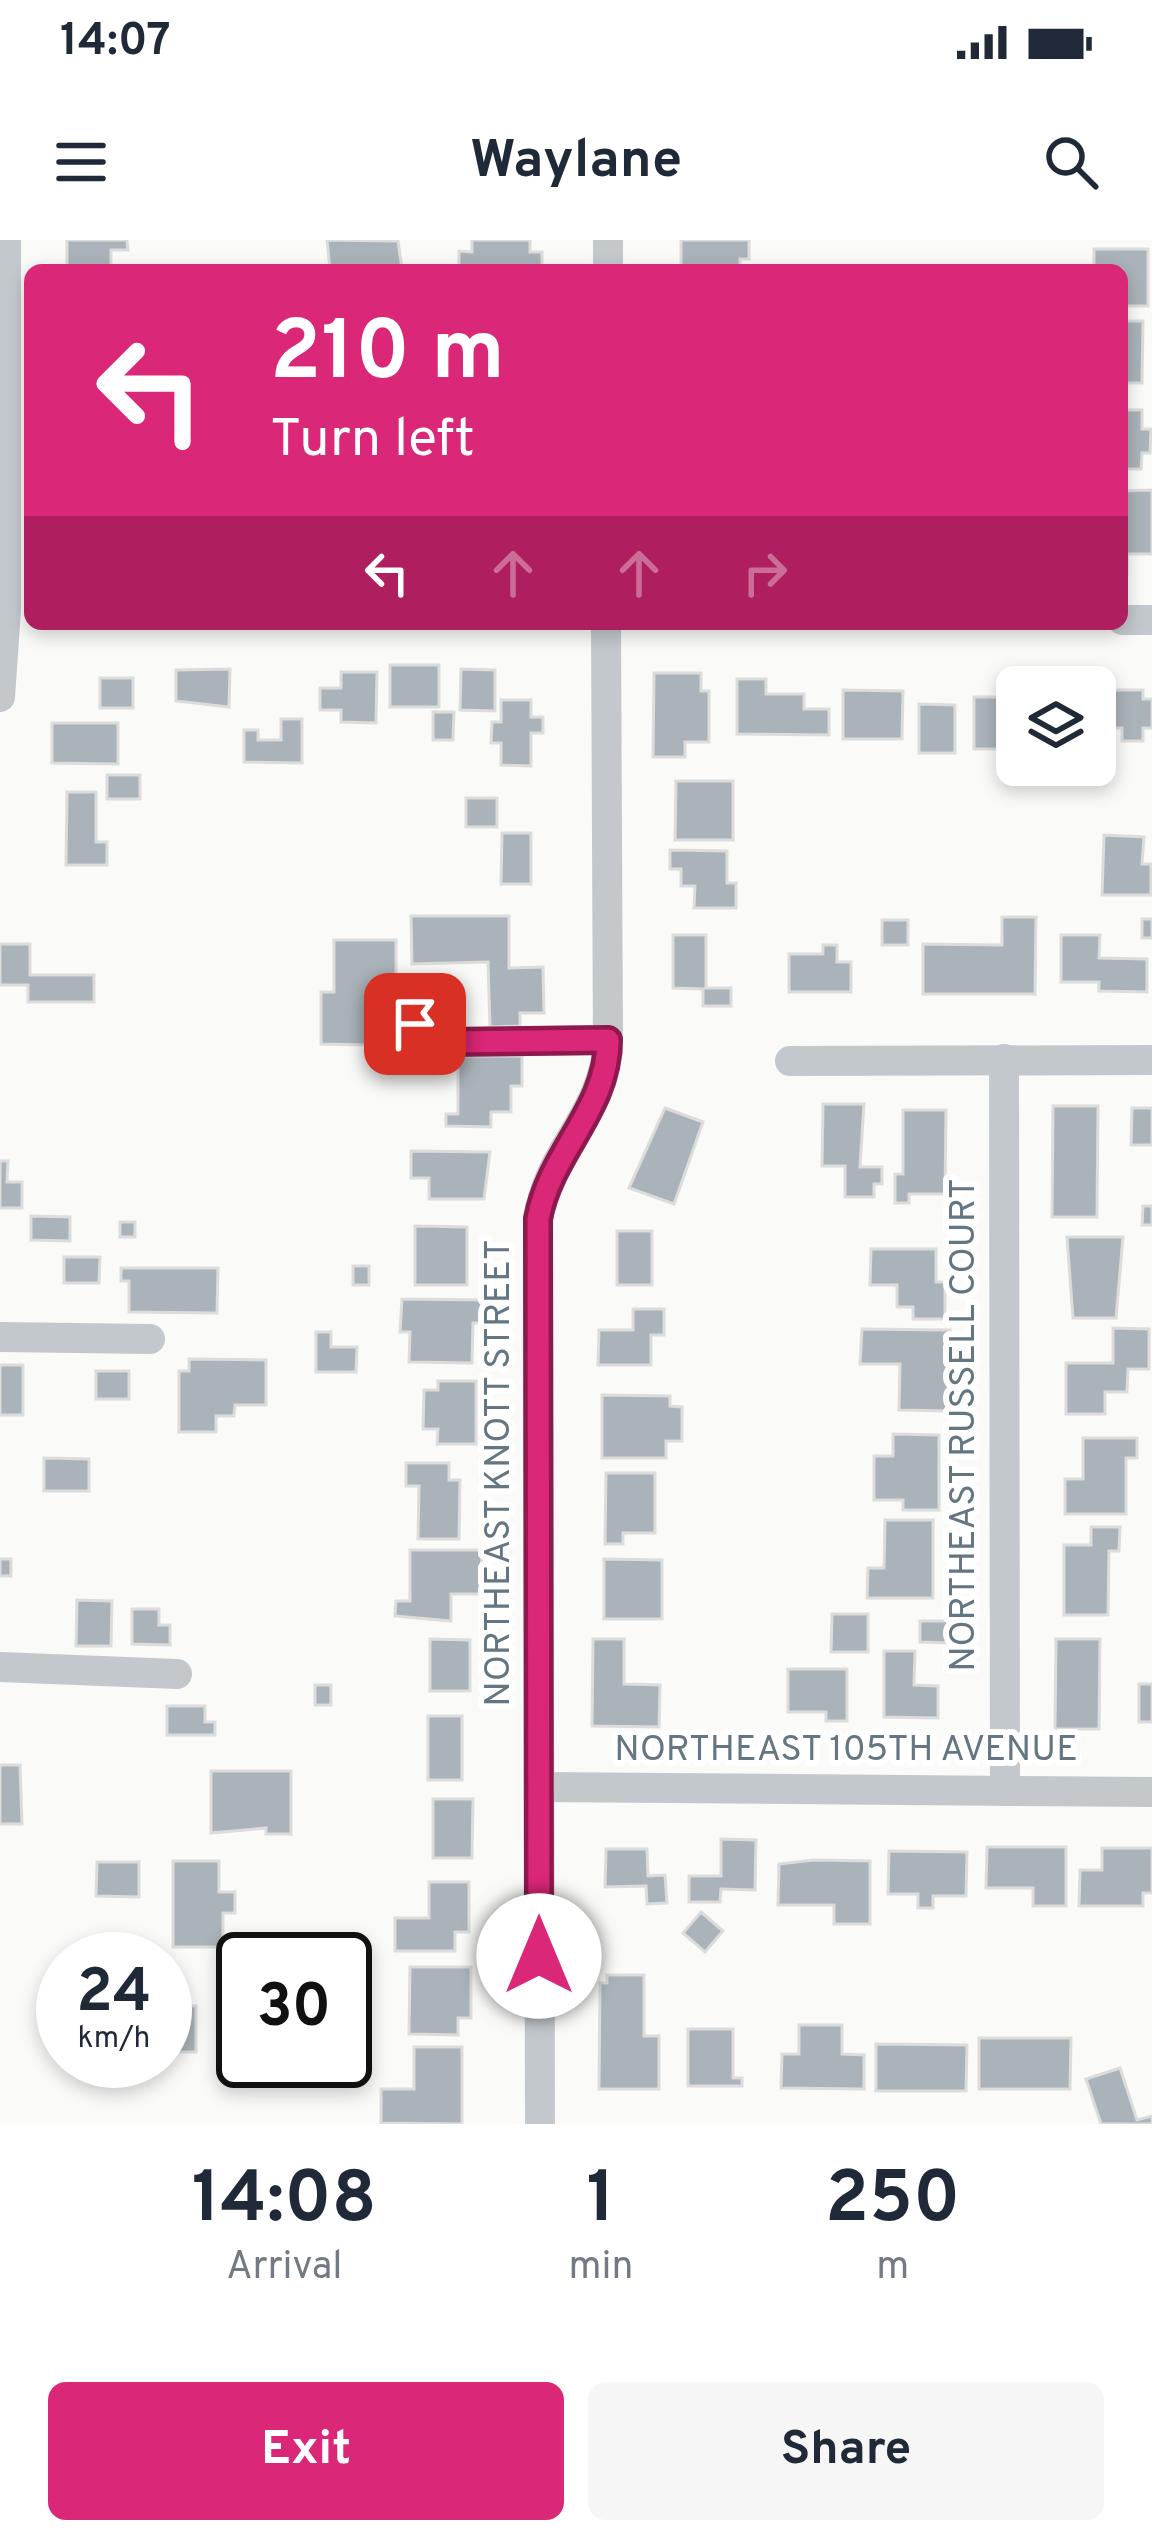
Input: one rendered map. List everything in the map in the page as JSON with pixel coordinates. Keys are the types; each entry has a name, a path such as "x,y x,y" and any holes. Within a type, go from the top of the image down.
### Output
{"street":[{"path":"0,697 12,610 6,240"},
{"name":"NORTHEAST KNOTT STREET","path":"540,2124 538,1219 551,1171 602,1090 608,1040 607,630"},
{"path":"412,993 415,1024 430,1037 448,1042 608,1040"},
{"name":"NORTHEAST RUSSELL COURT","path":"1004,1058 1005,1791"},
{"path":"790,1061 1152,1060"},
{"path":"0,1337 150,1340"},
{"path":"0,1667 177,1674"},
{"name":"NORTHEAST 105TH AVENUE","path":"539,1787 1152,1792"}],"building":[{"path":"67,240 127,240 128,250 111,250 111,264 67,264"},
{"path":"327,240 398,241 401,264 329,264"},
{"path":"472,240 530,240 530,252 542,252 542,264 459,264 459,251 472,252"},
{"path":"681,240 749,240 749,259 740,259 740,264 681,264"},
{"path":"1094,249 1148,249 1148,306 1128,306 1128,264 1094,264"},
{"path":"1128,321 1143,321 1142,383 1128,383"},
{"path":"1128,410 1142,410 1142,429 1151,429 1150,453 1142,453 1141,469 1128,469"},
{"path":"1152,490 1152,554 1128,554 1128,491"},
{"path":"390,665 439,665 439,707 390,707"},
{"path":"230,669 229,707 176,701 176,670"},
{"path":"461,669 495,670 495,711 460,710"},
{"path":"341,672 377,672 376,723 341,722 341,710 320,710 320,688 341,688"},
{"path":"654,673 701,673 701,691 709,691 709,742 685,742 685,757 653,757"},
{"path":"100,678 133,678 133,708 100,708"},
{"path":"737,679 766,679 766,694 804,694 804,709 829,709 829,735 737,734"},
{"path":"843,690 903,691 902,739 843,739"},
{"path":"1116,690 1143,690 1143,699 1152,699 1152,728 1143,728 1143,741 1122,741 1122,728 1116,728"},
{"path":"974,697 996,697 996,749 974,749"},
{"path":"501,700 531,700 531,717 543,717 543,733 531,733 531,766 501,765 501,743 491,743 492,722 501,722"},
{"path":"919,704 955,705 955,753 919,753"},
{"path":"433,712 454,712 453,740 433,740"},
{"path":"281,719 302,719 302,763 244,762 244,730 258,730 258,740 281,740"},
{"path":"52,723 118,723 118,764 52,763"},
{"path":"107,775 140,775 140,799 107,799"},
{"path":"676,781 733,781 733,840 675,840"},
{"path":"67,792 96,792 96,842 107,842 107,865 66,865"},
{"path":"466,798 497,798 497,827 466,827"},
{"path":"502,833 531,833 531,884 501,884"},
{"path":"1104,835 1144,837 1142,864 1151,864 1151,895 1102,895"},
{"path":"670,850 727,851 727,883 736,883 736,908 694,908 695,886 681,886 681,869 670,869"},
{"path":"411,916 509,916 509,968 543,967 544,1013 520,1013 520,1026 490,1027 488,962 412,964"},
{"path":"1002,917 1036,917 1035,994 923,994 923,944 1002,945"},
{"path":"1142,919 1152,919 1152,938 1142,938"},
{"path":"882,920 908,920 908,945 882,945"},
{"path":"673,935 706,935 706,988 731,988 731,1006 703,1006 703,989 673,988"},
{"path":"1061,935 1100,935 1099,958 1147,959 1147,992 1099,991 1099,982 1061,982"},
{"path":"334,940 396,940 396,986 369,986 369,1045 321,1044 321,992 334,992"},
{"path":"0,944 30,944 30,975 94,975 94,1002 28,1002 28,985 0,985"},
{"path":"823,945 837,945 837,962 851,962 851,992 789,992 789,954 823,954"},
{"path":"458,1056 522,1056 522,1086 511,1086 511,1112 491,1112 491,1127 446,1126 446,1114 458,1114"},
{"path":"823,1104 864,1104 860,1167 882,1167 882,1184 874,1184 874,1197 845,1197 845,1166 822,1166"},
{"path":"1053,1106 1098,1106 1097,1217 1052,1217"},
{"path":"665,1108 703,1122 674,1204 629,1188"},
{"path":"1132,1108 1152,1108 1152,1145 1131,1145"},
{"path":"903,1110 946,1110 945,1194 909,1194 909,1203 895,1203 895,1174 903,1174"},
{"path":"411,1151 490,1152 484,1199 429,1199 429,1178 411,1178"},
{"path":"0,1161 8,1161 7,1182 22,1182 22,1208 0,1208"},
{"path":"1143,1206 1152,1206 1152,1225 1142,1225"},
{"path":"31,1216 70,1217 70,1241 31,1240"},
{"path":"120,1222 135,1222 135,1237 120,1237"},
{"path":"415,1226 467,1227 467,1285 415,1285"},
{"path":"617,1231 652,1231 652,1285 617,1285"},
{"path":"1067,1237 1123,1237 1116,1318 1073,1318"},
{"path":"871,1249 936,1249 936,1282 945,1282 945,1319 913,1319 913,1307 897,1307 897,1285 870,1285"},
{"path":"64,1257 100,1257 99,1283 64,1283"},
{"path":"353,1266 369,1266 369,1285 353,1285"},
{"path":"121,1268 218,1268 217,1313 129,1312 129,1281 121,1281"},
{"path":"402,1299 482,1300 482,1323 473,1323 472,1363 409,1362 410,1332 400,1332"},
{"path":"633,1309 664,1309 664,1335 651,1335 651,1365 598,1365 599,1330 633,1330"},
{"path":"1113,1328 1149,1329 1149,1369 1128,1369 1127,1392 1105,1392 1105,1414 1066,1414 1066,1363 1113,1363"},
{"path":"862,1329 950,1330 948,1411 899,1410 900,1364 860,1364"},
{"path":"316,1332 331,1332 331,1347 357,1347 356,1372 316,1372"},
{"path":"189,1359 266,1360 266,1405 235,1405 234,1416 216,1416 216,1432 179,1432 179,1371 189,1371"},
{"path":"0,1365 23,1365 23,1415 0,1415"},
{"path":"96,1371 129,1371 129,1399 96,1399"},
{"path":"438,1381 476,1381 476,1444 437,1444 438,1429 423,1429 424,1390 438,1390"},
{"path":"602,1395 670,1396 670,1406 682,1407 682,1441 666,1441 666,1458 602,1458"},
{"path":"893,1434 939,1435 939,1510 903,1510 903,1500 874,1500 874,1456 893,1456"},
{"path":"1083,1438 1137,1438 1137,1458 1126,1458 1126,1514 1065,1514 1065,1479 1083,1479"},
{"path":"44,1458 89,1459 89,1491 44,1491"},
{"path":"406,1463 449,1463 449,1480 460,1480 459,1539 418,1539 419,1486 406,1486"},
{"path":"606,1473 655,1473 655,1533 623,1533 623,1544 605,1544"},
{"path":"885,1520 933,1520 933,1598 867,1598 868,1568 884,1568"},
{"path":"1091,1527 1120,1527 1119,1551 1109,1551 1108,1615 1064,1615 1064,1545 1091,1545"},
{"path":"410,1550 482,1550 481,1594 451,1594 451,1621 395,1616 396,1601 410,1601"},
{"path":"0,1559 11,1559 11,1576 0,1576"},
{"path":"604,1559 662,1560 662,1619 604,1619"},
{"path":"77,1600 112,1601 111,1646 76,1646"},
{"path":"132,1609 159,1609 159,1625 170,1625 170,1645 132,1644"},
{"path":"832,1614 868,1614 868,1652 831,1652"},
{"path":"920,1621 948,1621 948,1643 920,1642"},
{"path":"430,1639 470,1640 470,1691 430,1691"},
{"path":"593,1639 624,1639 624,1684 660,1685 659,1727 592,1726"},
{"path":"1056,1639 1100,1639 1099,1729 1055,1729"},
{"path":"884,1651 915,1651 914,1685 938,1686 938,1718 884,1717"},
{"path":"788,1669 847,1669 847,1721 826,1721 826,1712 788,1712"},
{"path":"1139,1684 1152,1684 1152,1722 1139,1722"},
{"path":"315,1685 331,1685 331,1705 315,1705"},
{"path":"167,1706 205,1706 205,1722 215,1722 215,1735 167,1735"},
{"path":"428,1716 462,1716 462,1780 428,1780"},
{"path":"0,1765 20,1765 22,1824 0,1824"},
{"path":"211,1771 291,1771 291,1834 266,1834 266,1828 211,1833"},
{"path":"433,1799 473,1799 472,1858 433,1858"},
{"path":"721,1839 756,1840 755,1890 721,1889 720,1902 689,1902 689,1876 721,1876"},
{"path":"987,1847 1066,1847 1066,1906 1033,1906 1033,1888 986,1888"},
{"path":"1102,1848 1152,1848 1152,1893 1143,1893 1143,1906 1079,1906 1080,1870 1102,1870"},
{"path":"606,1849 647,1849 648,1876 665,1875 667,1903 647,1904 646,1886 605,1887"},
{"path":"889,1851 967,1852 966,1896 933,1896 933,1908 918,1908 918,1894 888,1894"},
{"path":"173,1861 219,1861 219,1892 235,1892 235,1913 223,1913 223,1932 216,1932 216,1947 192,1947 192,1932 173,1932"},
{"path":"870,1861 870,1924 834,1924 834,1905 778,1905 779,1864"},
{"path":"97,1862 139,1862 139,1897 96,1896"},
{"path":"429,1882 469,1882 469,1932 455,1932 455,1951 395,1951 395,1918 429,1918"},
{"path":"701,1912 723,1931 705,1952 683,1933"},
{"path":"410,1967 471,1967 471,2018 458,2018 458,2035 409,2034"},
{"path":"607,1975 644,1975 644,2036 659,2036 659,2089 599,2089 600,1983 607,1983"},
{"path":"192,2006 196,2006 196,2052 192,2052"},
{"path":"799,2025 842,2025 842,2054 864,2055 864,2089 781,2088 782,2054 799,2054"},
{"path":"688,2029 733,2029 733,2078 742,2078 742,2086 688,2086"},
{"path":"979,2038 1071,2038 1070,2089 979,2089"},
{"path":"876,2044 967,2045 966,2091 876,2091"},
{"path":"414,2047 462,2047 462,2124 381,2123 381,2089 414,2089"},
{"path":"1120,2068 1137,2120 1152,2116 1152,2124 1101,2124 1086,2079"}],"route":[{"path":"415,1024 430,1037 448,1042 608,1040 602,1090 558,1156 544,1185 538,1219 539,1956"}]}
